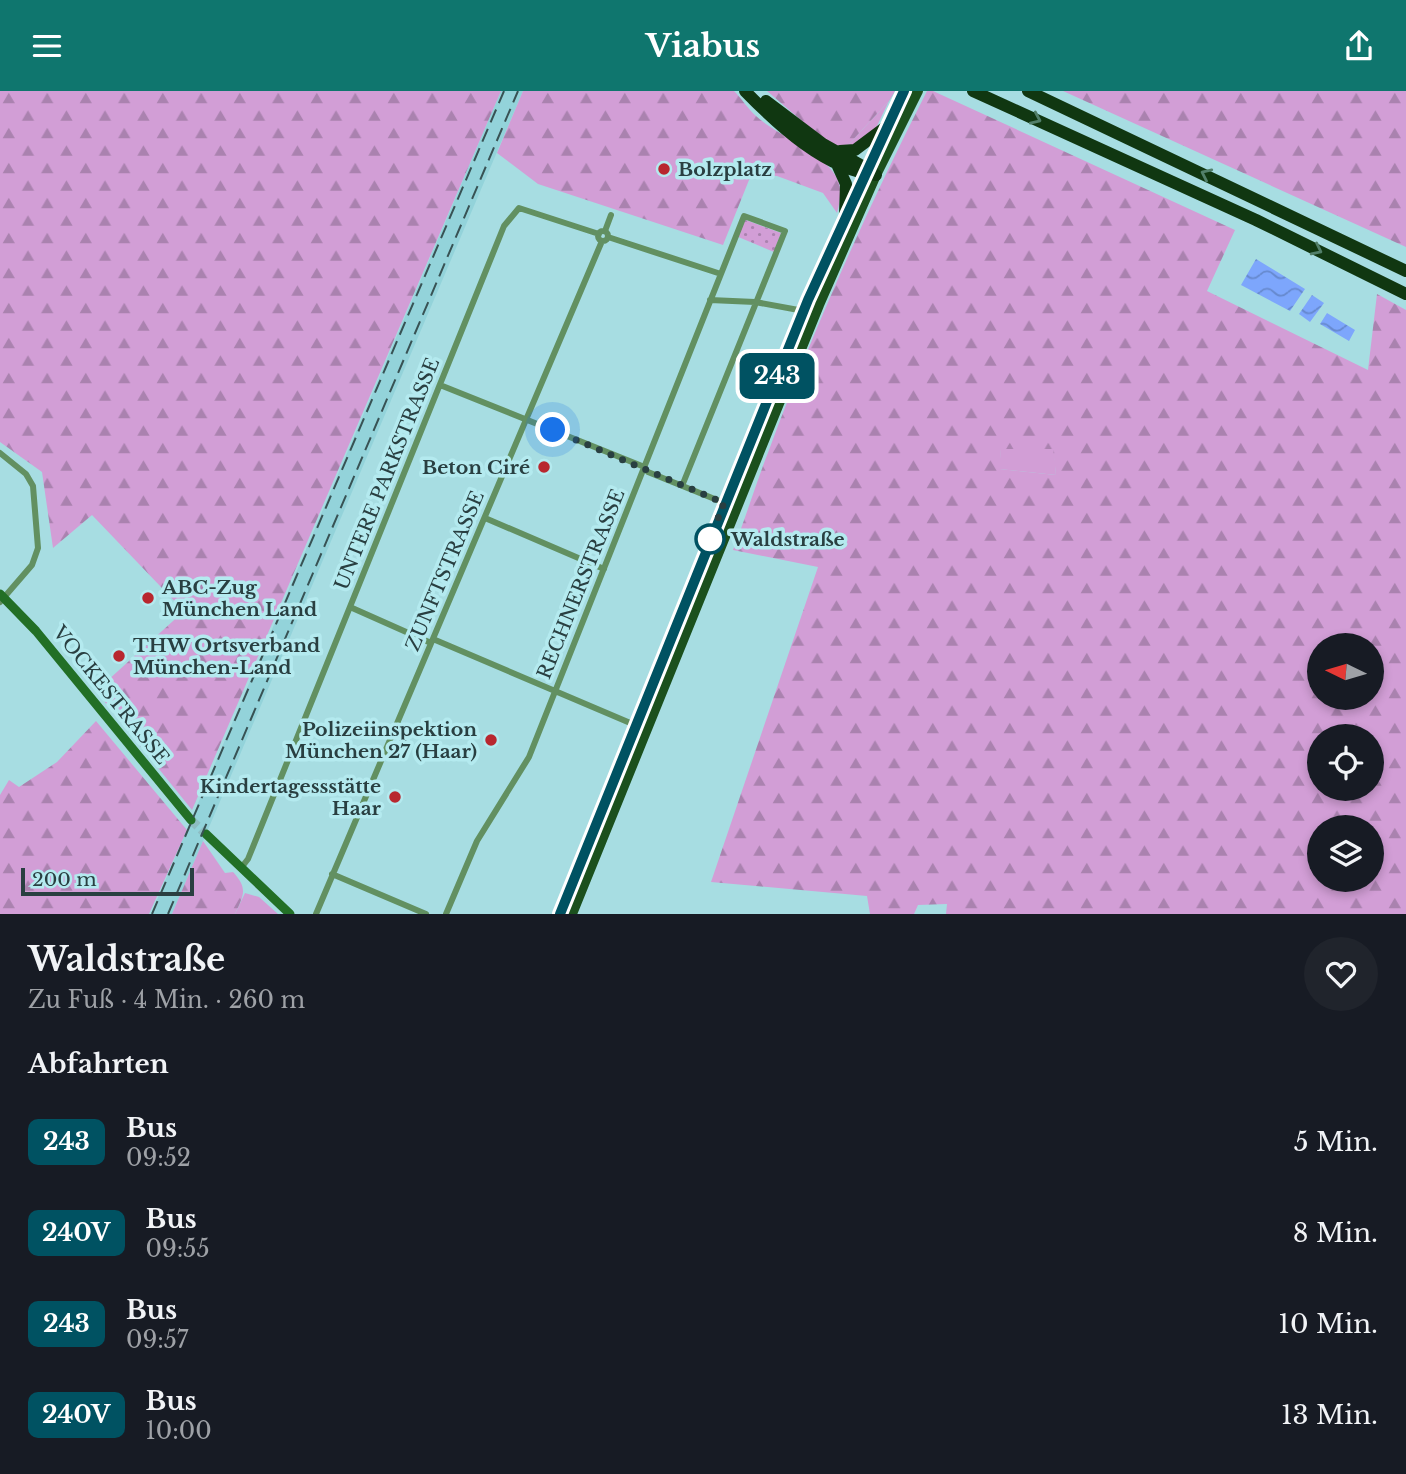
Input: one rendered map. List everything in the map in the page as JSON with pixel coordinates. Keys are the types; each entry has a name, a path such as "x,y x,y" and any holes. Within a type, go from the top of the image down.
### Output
{"highway":[{"path":"745,91 778,123 869,172"},
{"path":"755,91 834,155 846,184 845,214"},
{"path":"973,91 1240,213 1406,294"},
{"path":"1028,91 1406,271"},
{"path":"834,155 855,150 887,126"}],"main road":[{"path":"572,914 845,214 918,91"},
{"path":"810,305 902,95"},
{"path":"560,914 635,725 730,506"},
{"name":"VOCKESTRASSE","path":"1,598 36,631 191,820"},
{"path":"206,834 290,914"}],"street":[{"name":"UNTERE PARKSTRASSE","path":"242,868 250,855 504,226 516,209 604,236"},
{"name":"ZUNFTSTRASSE","path":"316,914 611,215"},
{"name":"RECHNERSTRASSE","path":"446,914 477,841 529,757 645,469 742,217 785,231 755,302"},
{"path":"604,236 720,274"},
{"path":"710,300 810,305"},
{"path":"682,486 755,302"},
{"path":"440,385 527,419 730,506"},
{"path":"0,453 30,479 38,536 38,548 32,565 1,598"},
{"path":"485,518 604,569"},
{"path":"350,607 635,725"},
{"path":"332,874 426,914"}],"shaded area":[{"path":"501,91 523,91 172,914 151,914"}],"green space":[{"path":"0,91 501,91 192,810 96,691 184,611 92,515 53,548 42,472 0,442"},
{"path":"523,91 734,91 756,116 813,154 832,171 840,188 837,213 823,193 777,176 751,175 723,245 538,184 497,153"},
{"path":"767,91 895,91 849,144 838,147 823,139"},
{"path":"927,91 933,91 1235,230 1207,291 1368,370 1377,294 1406,310 1406,914 946,914 947,904 918,905 914,914 870,914 867,896 711,882 818,567 733,550 804,359 863,223","holes":["1001,449 1053,449 1056,475 1000,469"]},
{"path":"1063,91 1406,91 1406,247"},
{"path":"889,101 877,126 859,145 838,147 849,144"},
{"path":"743,219 781,233 774,252 736,236"},
{"path":"1001,449 1054,449 1056,475 999,469"},
{"path":"96,721 187,830 149,914 0,914 0,795 9,780 19,787 57,762"},
{"path":"203,841 225,873 233,872 243,887 235,914 172,914"},
{"path":"245,893 259,897 278,914 235,914"}],"water":[{"path":"1256,259 1305,289 1290,311 1241,285"},
{"path":"1312,295 1324,303 1310,322 1299,314"},
{"path":"1327,313 1355,330 1349,341 1320,324"}],"tunnel":[{"path":"191,820 206,834"}],"railway":[{"path":"152,914 504,91"},
{"path":"168,914 518,91"}],"bus line":[{"name":"243","path":"560,914 679,613 808,300 854,194 904,91"}],"place":[{"name":"Bolzplatz","path":"664,169"},
{"name":"Beton Ciré","path":"544,467"},
{"name":"Waldstraße","path":"710,539"},
{"name":"ABC-Zug München Land","path":"148,598"},
{"name":"THW Ortsverband München-Land","path":"119,656"},
{"name":"Polizeiinspektion München 27 (Haar)","path":"491,740"},
{"name":"Kindertagessstätte Haar","path":"395,797"}],"route":[{"path":"553,430 724,503 709,541 710,539"}]}
